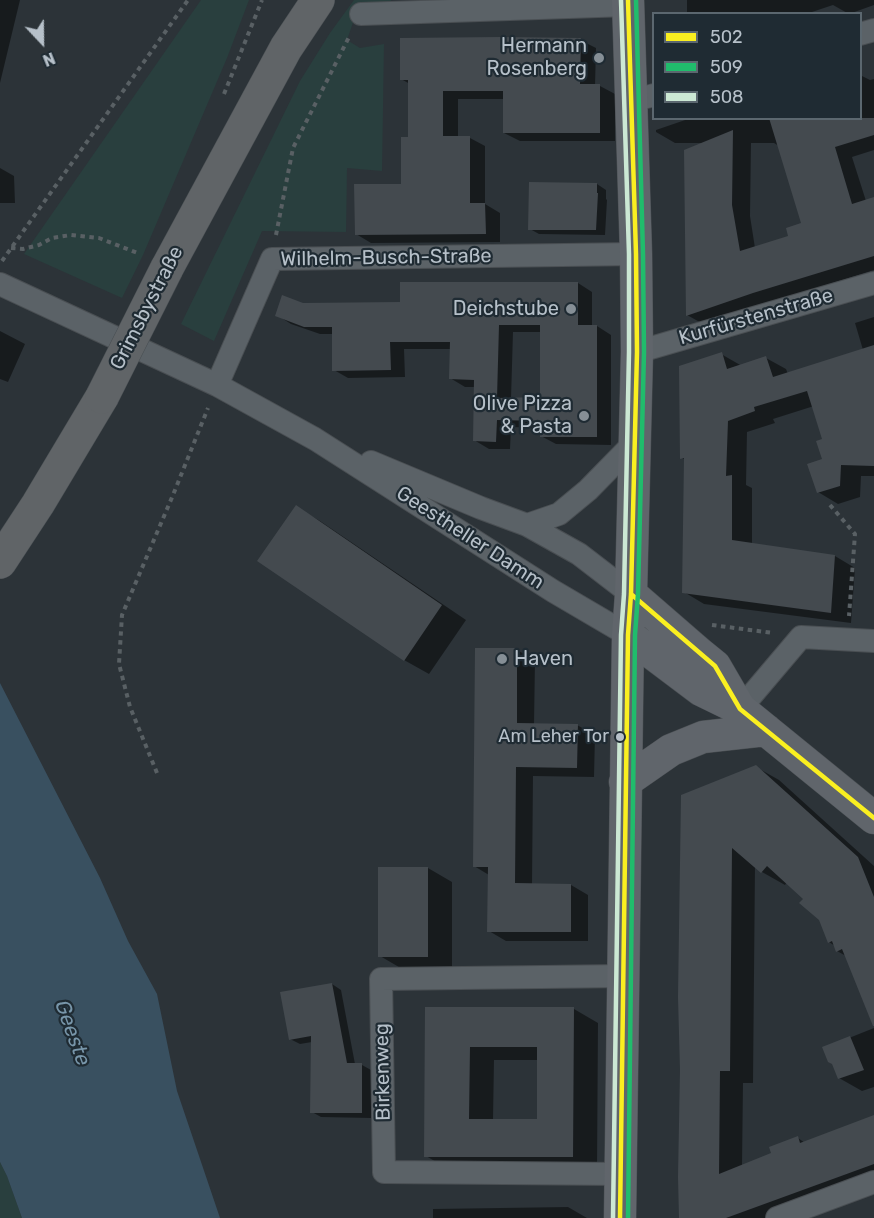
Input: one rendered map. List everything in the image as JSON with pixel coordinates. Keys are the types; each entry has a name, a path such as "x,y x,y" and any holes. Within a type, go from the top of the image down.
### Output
{"highway":[{"name":"Grimsbystraße","path":"286,48 296,0"},
{"name":"Grimsbystraße","path":"0,562 38,504 102,397 155,261 318,0"}],"main road":[{"path":"620,1218 625,782 637,352 636,254 642,98 628,3"},
{"path":"631,594 716,666 740,709"},
{"path":"628,634 701,690 740,709 874,818"},
{"path":"625,782 671,750 703,737 766,730"}],"street":[{"path":"361,14 628,3"},
{"name":"Wilhelm-Busch-Straße","path":"217,385 272,259 636,254"},
{"name":"Kurfürstenstraße","path":"637,352 874,283"},
{"name":"Geestheller Damm","path":"0,284 217,385 315,439 562,596 628,634"},
{"name":"Geestheller Damm","path":"315,439 526,525 579,554 631,594"},
{"path":"526,525 559,514 588,490 635,442"},
{"path":"740,709 801,637 874,641"},
{"name":"Birkenweg","path":"620,1174 384,1172 381,979 623,976"},
{"path":"777,1218 800,1214 874,1182"}],"path":[{"path":"0,264 188,0"},
{"path":"272,259 293,148 361,14"},
{"path":"11,248 22,249 39,245 52,238 71,235 99,238 155,261"},
{"path":"157,773 130,707 119,664 122,615 217,385"},
{"path":"830,505 855,534 848,640"},
{"path":"658,617 801,637"}],"green space":[{"path":"201,0 249,0 227,58 143,255 122,298 24,254"},
{"path":"354,0 391,0 391,4 357,11 347,40 360,48 384,44 382,171 347,168 346,232 262,231 214,341 181,324 300,81"},
{"path":"0,1162 7,1176 22,1218 0,1218"}],"water":[{"name":"Geeste","path":"0,683 100,878 128,941 157,994 177,1091 220,1218 22,1218 0,1162"}],"building":[{"path":"400,38 581,38 580,84 600,84 600,133 503,133 503,91 443,91 443,136 470,136 470,203 485,203 486,234 355,235 354,184 401,184 401,137 408,137 408,80 400,80"},
{"path":"874,118 874,135 835,147 852,204 874,197 874,256 686,316 684,150 733,130 732,205 740,251 788,236 786,228 801,223 770,120"},
{"path":"529,182 597,183 596,230 528,230"},
{"path":"400,282 578,282 578,325 597,325 597,437 540,437 540,421 497,420 496,442 473,441 474,380 449,379 450,342 390,342 391,370 332,371 332,327 304,327 275,316 282,295 303,303 400,302","holes":["499,325 540,325 540,397 497,398"]},
{"path":"874,345 874,466 841,465 840,486 817,493 807,464 822,459 816,441 822,439 807,391 754,407 755,411 728,421 726,476 732,475 732,540 835,555 831,613 682,593 684,458 680,459 679,366 722,352 727,369 766,356 773,377"},
{"path":"296,505 442,605 404,661 257,561"},
{"path":"475,648 517,648 517,723 578,724 577,768 516,767 515,883 571,884 571,932 487,932 488,867 473,867"},
{"path":"756,765 858,857 874,897 874,1026 842,949 836,952 832,941 828,943 819,920 799,903 803,899 767,866 761,873 732,848 730,1071 720,1071 719,1174 771,1153 769,1147 798,1136 800,1143 874,1115 874,1164 726,1218 679,1218 678,997 681,795"},
{"path":"378,867 428,867 428,957 378,957"},
{"path":"332,983 347,1063 362,1063 362,1113 310,1113 311,1036 289,1040 280,992"},
{"path":"425,1007 574,1007 573,1157 424,1157","holes":["470,1047 537,1047 537,1119 469,1119"]},
{"path":"850,1036 864,1070 838,1079 822,1047"}],"transit line":[{"name":"508","path":"613,1218 621,635 624,594 629,352 629,254 621,0"},
{"name":"502","path":"620,1218 628,635 637,352 628,0"},
{"name":"509","path":"628,1218 635,635 644,352 636,0"},
{"name":"502","path":"631,594 715,666 740,709 874,818"}],"place":[{"name":"Hermann Rosenberg","path":"599,58"},
{"name":"Deichstube","path":"571,309"},
{"name":"Olive Pizza & Pasta","path":"584,416"},
{"name":"Haven","path":"502,659"},
{"name":"Am Leher Tor","path":"620,737"}]}
